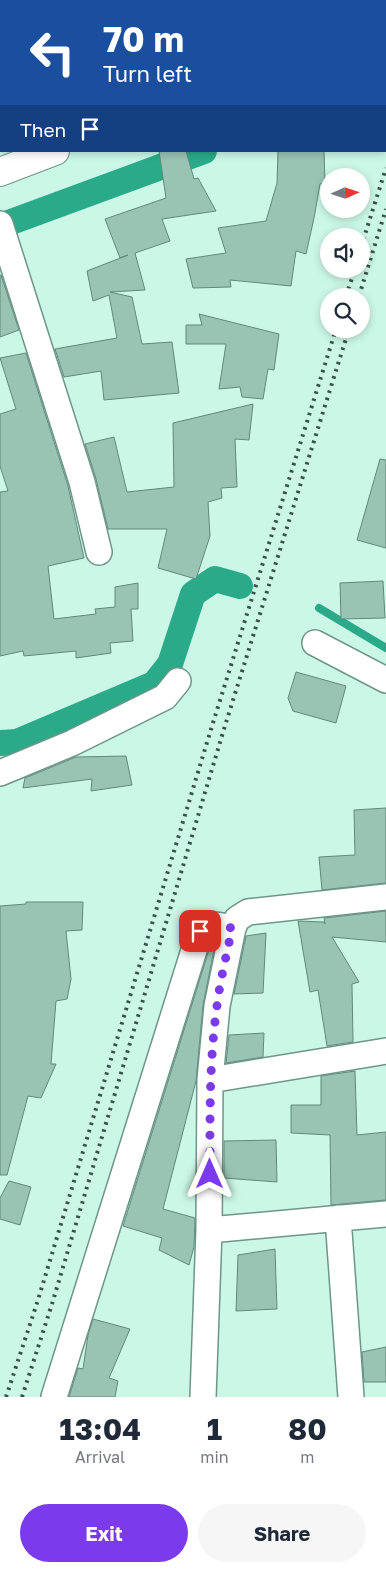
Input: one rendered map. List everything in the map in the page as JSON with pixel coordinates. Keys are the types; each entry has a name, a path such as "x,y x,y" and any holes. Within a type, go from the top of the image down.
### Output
{"street":[{"path":"14,162 51,152"},
{"path":"4,235 82,482 99,552"},
{"path":"315,643 386,680"},
{"path":"0,773 72,743 165,697 178,681"},
{"path":"202,1397 210,1230 210,1080 217,1006 232,928 237,919 248,912 386,897"},
{"path":"54,1397 200,931 204,926 209,925 232,928"},
{"path":"210,1080 386,1051"},
{"path":"210,1230 386,1214"},
{"path":"338,1218 351,1397"}],"building":[{"path":"159,152 186,152 194,179 198,178 216,211 162,219 170,241 135,253 145,290 110,292 132,297 142,344 172,342 179,393 104,400 101,371 64,377 55,349 117,338 109,295 93,301 87,271 128,255 120,258 105,219 166,198"},
{"path":"278,152 324,152 325,168 320,168 320,184 306,254 296,251 291,286 230,280 231,287 193,288 186,259 226,253 218,228 266,221 277,183"},
{"path":"0,275 19,330 0,337"},
{"path":"199,314 279,334 274,370 268,369 263,399 242,397 240,387 219,389 226,344 186,344 186,325 202,325"},
{"path":"26,353 68,486 84,558 48,566 54,619 96,614 95,609 115,607 115,587 138,583 138,609 131,609 133,641 110,643 111,653 76,658 76,651 24,656 23,651 0,656 0,492 8,491 0,466 0,414 16,409 0,358"},
{"path":"253,404 249,440 235,439 237,487 221,488 222,498 208,502 210,536 196,579 158,568 167,529 108,529 85,444 114,437 127,492 174,487 173,423"},
{"path":"380,459 386,460 386,548 357,540"},
{"path":"383,581 385,618 341,619 340,583"},
{"path":"296,672 346,686 336,723 293,711 288,698"},
{"path":"126,756 132,785 91,791 92,779 23,788 25,778 76,757"},
{"path":"386,808 386,883 322,890 319,857 355,855 354,810"},
{"path":"26,902 83,902 82,930 66,931 71,979 67,999 56,1001 51,1064 56,1064 41,1098 28,1096 7,1175 0,1175 0,906 26,904"},
{"path":"386,911 386,942 332,937 359,982 352,984 353,1042 327,1046 318,990 310,992 298,921 324,922 325,924 324,918"},
{"path":"266,933 263,993 234,994 246,936"},
{"path":"215,939 203,1005 196,1081 163,1209 195,1218 194,1247 189,1265 159,1250 162,1238 123,1226 212,940"},
{"path":"264,1033 263,1057 226,1063 229,1035"},
{"path":"355,1071 357,1135 386,1132 386,1200 331,1205 330,1135 291,1133 291,1105 321,1105 321,1076"},
{"path":"276,1140 277,1182 224,1178 224,1141"},
{"path":"9,1181 31,1187 20,1225 0,1219 0,1198"},
{"path":"275,1249 277,1309 236,1311 238,1255"},
{"path":"93,1319 130,1329 109,1378 118,1381 115,1397 69,1397 78,1368 83,1369 88,1335"},
{"path":"386,1347 386,1382 364,1382 362,1352"}],"waterway":[{"path":"0,226 201,152"},
{"path":"0,743 17,742 154,684 170,664 193,594 215,579 240,586"},
{"path":"319,608 386,648"}],"railway":[{"path":"367,228 386,168"},
{"path":"361,288 386,209"},
{"path":"349,288 352,278"},
{"path":"6,1397 38,1300 212,726 333,338"},
{"path":"22,1397 52,1304 224,729 346,338"}],"route":[{"path":"200,931 204,926 209,925 232,928 217,1006 213,1042 210,1080 210,1174"}]}
